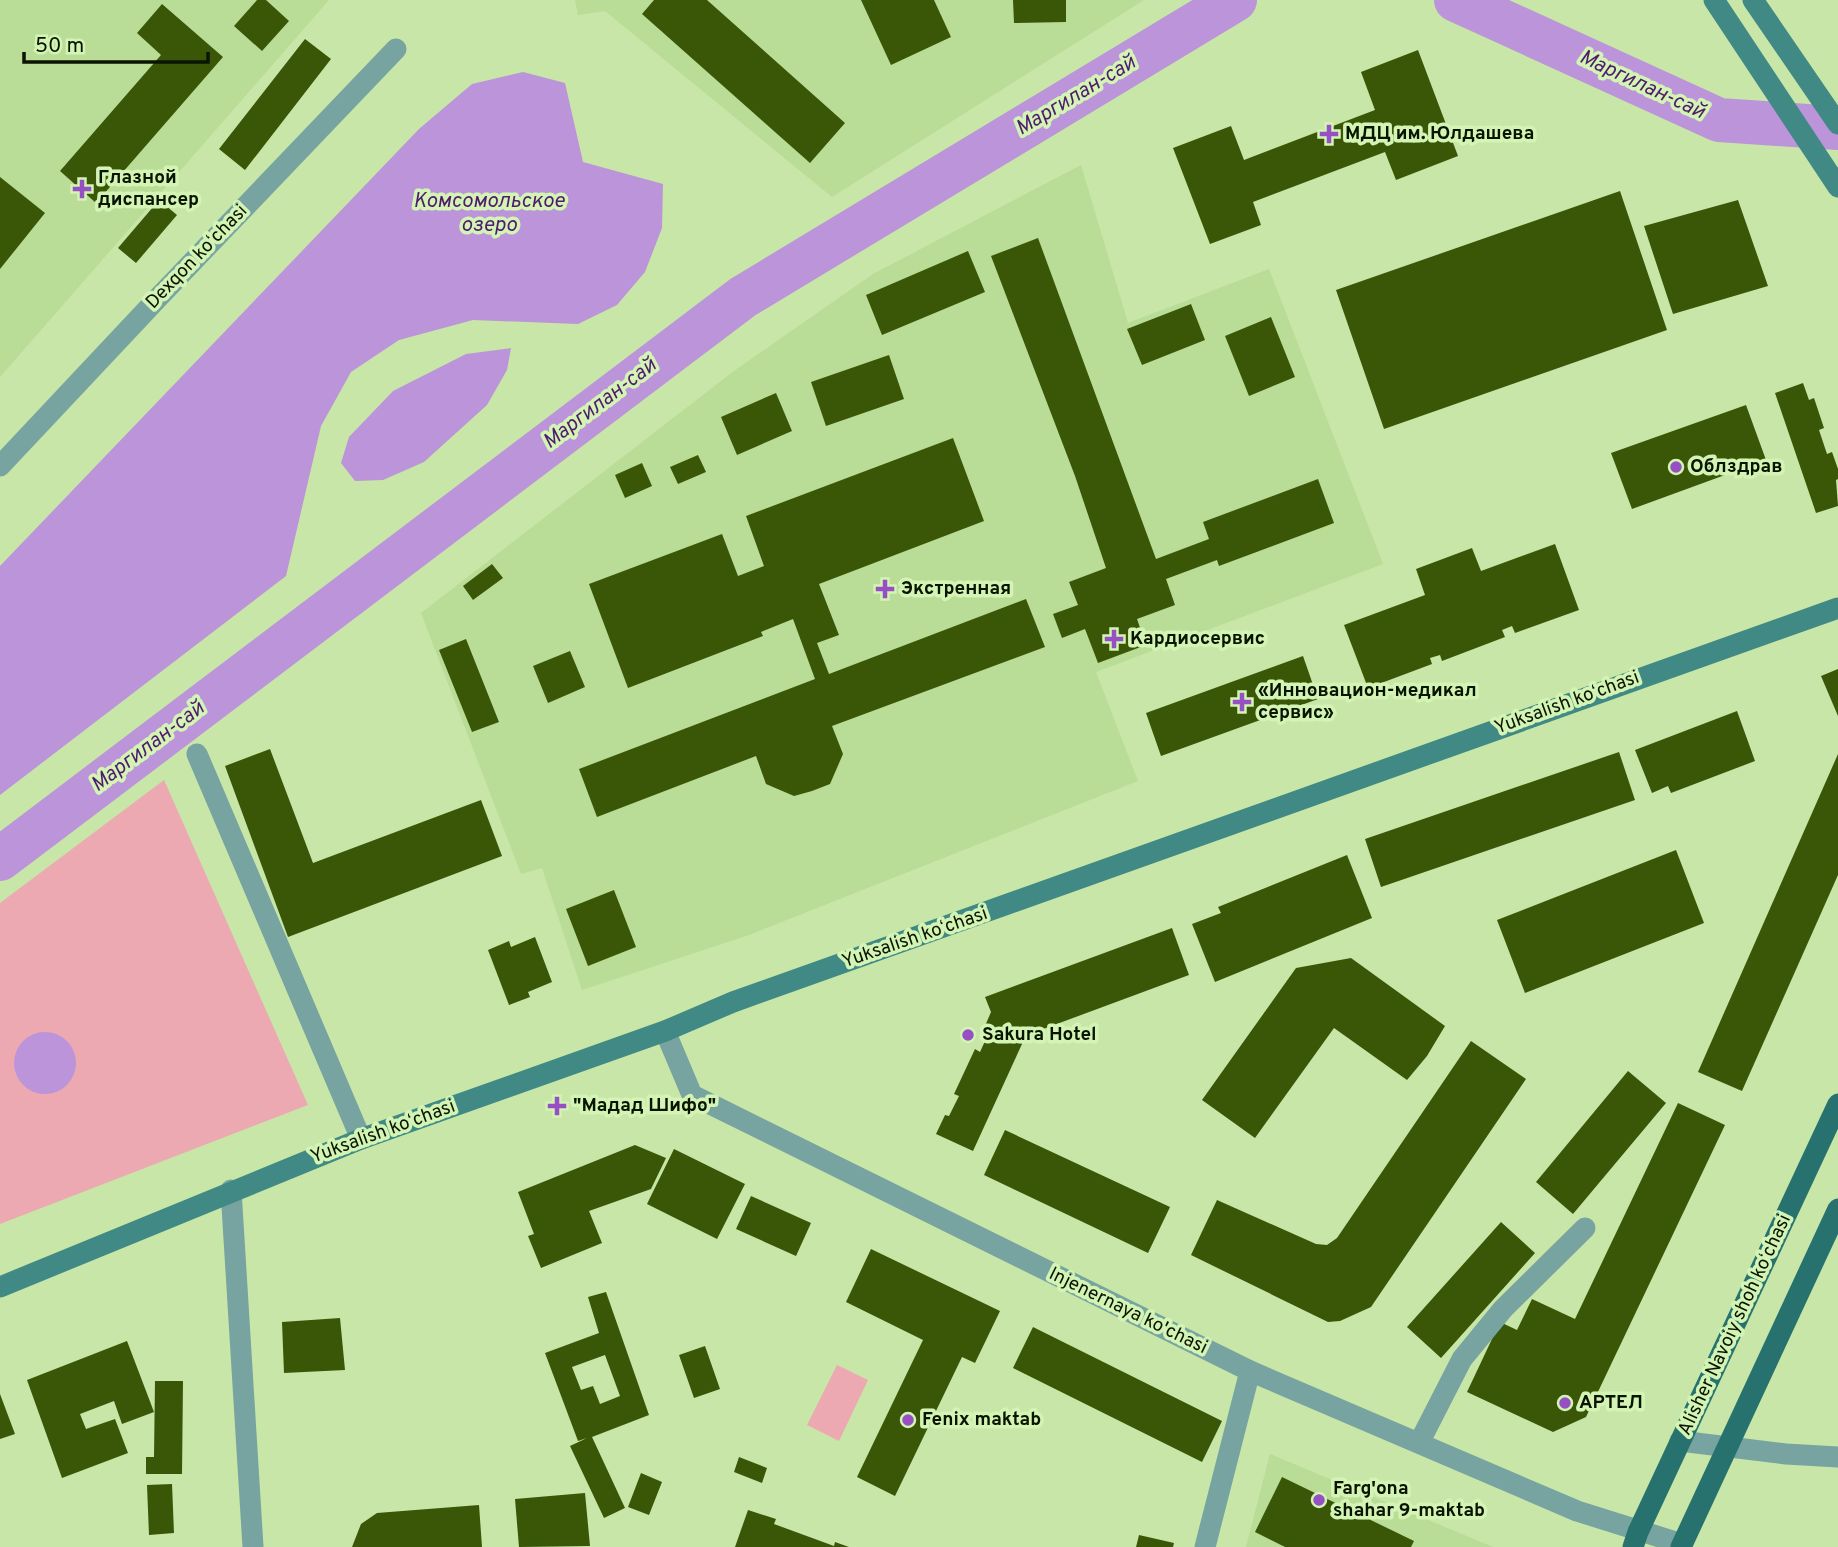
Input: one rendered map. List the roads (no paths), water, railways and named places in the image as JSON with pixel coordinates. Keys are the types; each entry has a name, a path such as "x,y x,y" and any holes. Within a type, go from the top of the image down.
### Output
{"main road":[{"path":"1714,0 1838,187"},
{"path":"1753,0 1838,124"},
{"name":"Yuksalish koʻchasi","path":"0,1287 230,1190 361,1139 665,1031 733,1002 1838,608"},
{"name":"Alisher Navoiy shoh koʻchasi","path":"1636,1539 1838,1104"},
{"path":"1681,1545 1838,1209"}],"street":[{"name":"Dexqon koʻchasi","path":"0,466 396,49"},
{"path":"197,754 361,1139"},
{"name":"Injenernaya ko'chasi","path":"665,1031 692,1095 1250,1371 1577,1511 1636,1539 1681,1545"},
{"path":"230,1190 253,1547"},
{"path":"1419,1443 1462,1359 1503,1309 1585,1228"},
{"path":"1205,1547 1250,1371"},
{"path":"1680,1441 1786,1454 1838,1457"}],"water":[{"name":"Комсомольское озеро","path":"523,72 565,83 583,162 663,184 662,228 645,272 617,305 578,324 473,320 399,340 351,372 321,426 286,576 0,795 0,566 419,129 472,84"},
{"path":"511,348 507,370 487,405 424,462 383,480 355,481 341,463 349,437 393,391 466,354"},
{"path":"45,1032 67,1041 76,1063 67,1085 45,1094 23,1085 14,1063 23,1041"}],"waterway":[{"name":"Маргилан-сай","path":"0,859 743,297 1235,0"},
{"name":"Маргилан-сай","path":"1456,0 1719,120 1838,128"}],"place":[{"name":"МДЦ им. Юлдашева","path":"1329,134"},
{"name":"Глазной диспансер","path":"82,189"},
{"name":"Облздрав","path":"1676,467"},
{"name":"Экстренная","path":"885,589"},
{"name":"Кардиосервис","path":"1114,639"},
{"name":"«Инновацион-медикал сервис»","path":"1242,702"},
{"name":"Sakura Hotel","path":"968,1035"},
{"name":"\"Мадад Шифо\"","path":"557,1106"},
{"name":"АРТЕЛ","path":"1565,1403"},
{"name":"Fenix maktab","path":"908,1420"},
{"name":"Farg'ona shahar 9-maktab","path":"1319,1500"}]}
